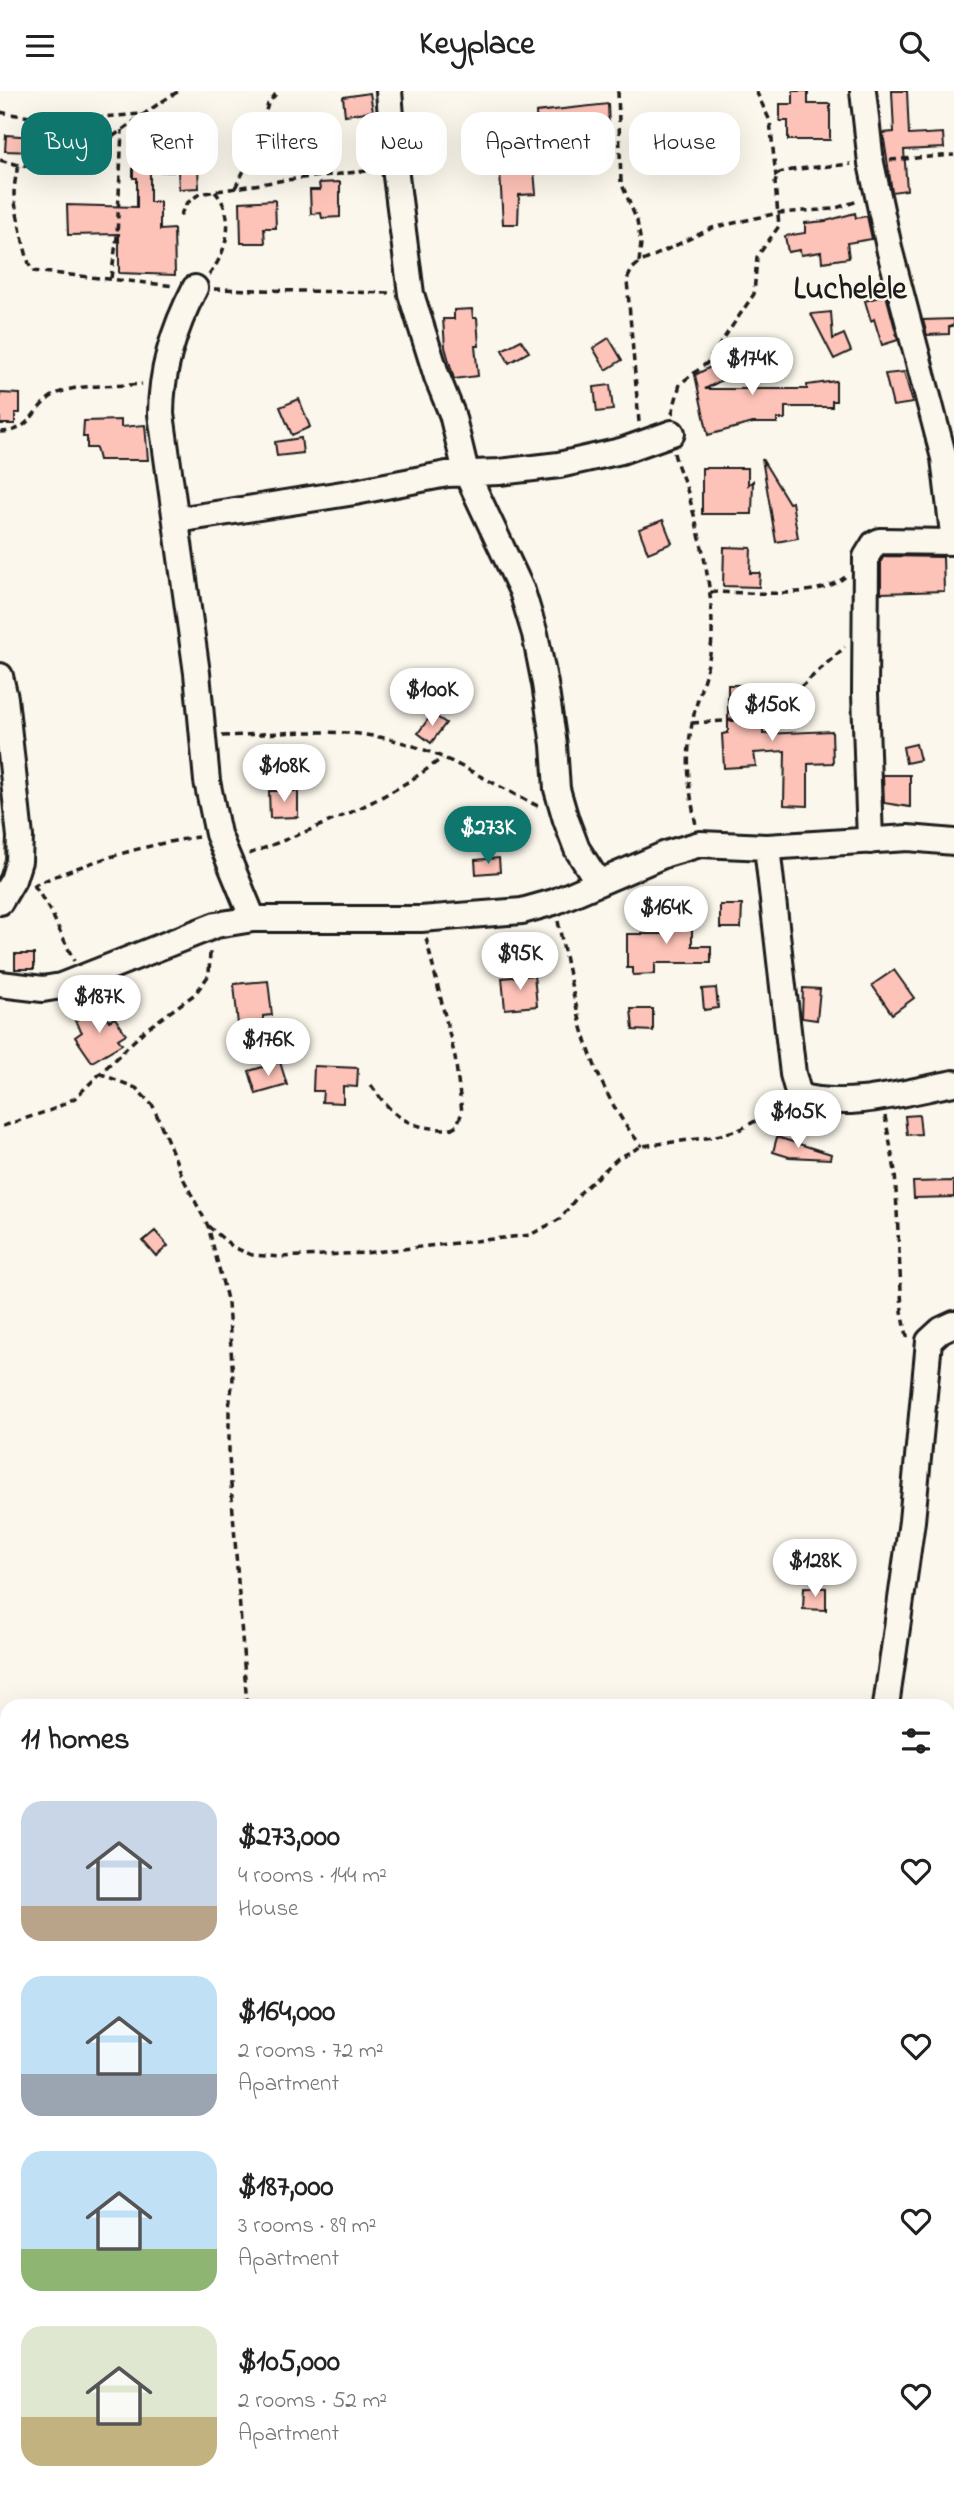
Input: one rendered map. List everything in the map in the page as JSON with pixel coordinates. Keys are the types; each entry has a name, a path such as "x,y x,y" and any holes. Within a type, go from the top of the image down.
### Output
{"street":[{"path":"389,91 391,112"},
{"path":"863,91 874,175 890,252 944,458 954,542 880,541 874,544 866,557 870,841"},
{"path":"396,175 411,294 437,377 452,414 466,472 522,591 535,633 555,745 558,789 566,820 577,849 598,882"},
{"path":"195,288 180,317 161,382 161,414 177,520 208,781 218,834 253,919"},
{"path":"177,520 466,472 499,472 559,465 642,444 673,433"},
{"path":"0,676 5,698 20,837 19,861 13,880 0,902"},
{"path":"0,984 43,989 61,986 216,925 253,919 421,919 522,911 555,902 666,853 700,844 767,847 908,838 954,842"},
{"path":"767,847 793,1074 799,1096 814,1100 883,1097 954,1083"},
{"path":"887,1699 912,1521 929,1341 941,1330 954,1324"}],"path":[{"path":"145,112 179,91"},
{"path":"235,188 252,155 268,104 278,91"},
{"path":"618,91 621,182 637,221 641,243 639,263"},
{"path":"700,844 690,791 687,755 710,649 710,592 691,505 678,469 672,409 680,384 707,363 754,294 757,257 779,226 770,121 756,91"},
{"path":"0,112 29,117 88,119 126,115"},
{"path":"0,160 18,166 51,165 101,146 126,127"},
{"path":"111,278 117,237 122,130"},
{"path":"776,177 786,169 874,175 954,155"},
{"path":"18,166 14,197 24,238 27,266 32,271 195,288 411,294"},
{"path":"180,216 192,198 215,192 356,171"},
{"path":"642,444 635,392 627,281 632,269 639,263 712,228 778,213 833,208 854,203 874,175"},
{"path":"195,288 210,274 226,246 228,229 224,202 215,192"},
{"path":"0,432 16,430 29,422 50,398 75,388 161,382"},
{"path":"710,592 779,592 825,586 840,581 866,557"},
{"path":"692,723 766,718 865,630"},
{"path":"204,736 314,733 366,735 410,745 443,758 566,820"},
{"path":"228,862 340,818 418,777 443,758"},
{"path":"0,902 34,885 162,842 218,834"},
{"path":"34,885 58,925 80,979"},
{"path":"555,902 575,1000 600,1083 623,1124 642,1146"},
{"path":"371,1086 388,1110 404,1121 421,1127 450,1129 460,1120 462,1112 454,1056 421,919"},
{"path":"3,1126 54,1109 75,1098 145,1030 195,993 209,975 216,925"},
{"path":"99,1073 136,1088 145,1096 208,1226 228,1303 233,1379 229,1407 229,1457 246,1699"},
{"path":"208,1226 233,1247 252,1255 281,1257 365,1253 530,1235 561,1220 581,1192 618,1158 642,1146 713,1137 741,1129 799,1096"},
{"path":"883,1097 895,1171 904,1330 911,1346 926,1363"}],"building":[{"path":"793,91 808,91 808,104 830,104 830,140 788,140 788,121 780,121 780,104 793,104"},
{"path":"892,91 907,91 909,135 943,133 944,148 904,150 907,190 892,192 883,133 894,132"},
{"path":"370,93 373,111 345,115 343,97"},
{"path":"608,104 608,112 536,112"},
{"path":"6,135 21,136 21,152 5,151"},
{"path":"133,175 150,175 150,202 160,202 160,230 174,229 175,275 119,273 119,234 68,235 67,205 137,207 137,178 133,178"},
{"path":"178,175 198,175 199,188 179,189"},
{"path":"500,175 534,175 536,194 519,195 518,224 503,224"},
{"path":"340,182 340,217 322,218 321,213 311,214 310,190 320,190 319,183"},
{"path":"275,200 276,228 264,228 265,243 241,243 240,202"},
{"path":"855,213 856,218 867,216 872,239 847,243 849,258 822,262 821,252 801,255 800,250 788,252 785,236 805,233 805,223 826,221"},
{"path":"886,295 898,340 882,345 865,301"},
{"path":"472,309 473,318 477,318 479,346 475,346 478,376 454,379 445,347 443,319 454,319 454,310"},
{"path":"831,312 833,339 844,334 851,351 834,359 811,314"},
{"path":"954,319 954,325 949,327 949,334 927,335 923,320"},
{"path":"609,338 622,360 606,370 593,348"},
{"path":"521,340 529,352 509,363 502,350"},
{"path":"752,345 760,360 705,389 807,389 807,385 836,381 836,401 832,401 832,407 785,407 785,419 777,419 777,423 753,423 708,435 695,375"},
{"path":"904,372 913,403 893,406 885,374"},
{"path":"610,385 613,410 597,412 594,387"},
{"path":"0,393 20,394 20,413 15,413 15,424 0,424"},
{"path":"299,399 310,427 292,435 280,407"},
{"path":"121,420 121,427 145,425 148,460 99,460 96,448 87,448 87,437 83,437 84,421"},
{"path":"301,438 303,453 277,456 275,442"},
{"path":"762,459 789,503 792,502 798,538 776,542"},
{"path":"702,468 748,468 748,485 753,481 752,514 702,514"},
{"path":"663,520 672,543 648,553 639,529"},
{"path":"724,547 751,548 750,573 760,573 759,587 723,586"},
{"path":"884,556 943,557 944,591 881,593 881,561"},
{"path":"728,685 764,685 763,734 832,731 833,763 808,764 808,806 784,805 785,751 754,753 756,766 724,768 722,734 728,733"},
{"path":"432,714 446,723 431,743 418,733"},
{"path":"916,744 920,760 906,763 903,747"},
{"path":"883,775 910,775 910,807 884,803"},
{"path":"269,791 298,791 298,817 270,818"},
{"path":"499,858 500,872 476,874 475,860"},
{"path":"720,905 742,905 741,928 720,928"},
{"path":"663,912 692,912 692,946 711,946 711,963 655,963 655,974 633,975 633,968 627,968 627,934 663,934"},
{"path":"15,954 34,954 34,969 15,969"},
{"path":"894,970 914,998 892,1014 872,985"},
{"path":"534,975 537,1006 505,1009 502,978"},
{"path":"268,981 272,1015 263,1016 263,1022 238,1025 234,984"},
{"path":"716,988 718,1008 704,1010 702,989"},
{"path":"803,988 820,989 817,1020 802,1018"},
{"path":"94,1009 98,1016 104,1013 109,1021 115,1018 126,1034 118,1039 122,1044 92,1062 75,1037 82,1032 75,1021"},
{"path":"631,1009 653,1009 653,1031 633,1030"},
{"path":"280,1062 287,1085 256,1094 249,1071"},
{"path":"314,1066 358,1068 357,1087 343,1086 343,1103 322,1102 323,1091 313,1091"},
{"path":"919,1115 921,1134 907,1135 905,1116"},
{"path":"777,1137 831,1154 830,1159 789,1157 773,1152"},
{"path":"954,1181 954,1197 914,1198 913,1182"},
{"path":"155,1231 168,1246 156,1256 143,1241"},
{"path":"804,1587 826,1588 826,1610 803,1609"}],"district":[{"name":"Luchelele","path":"850,287"}]}
